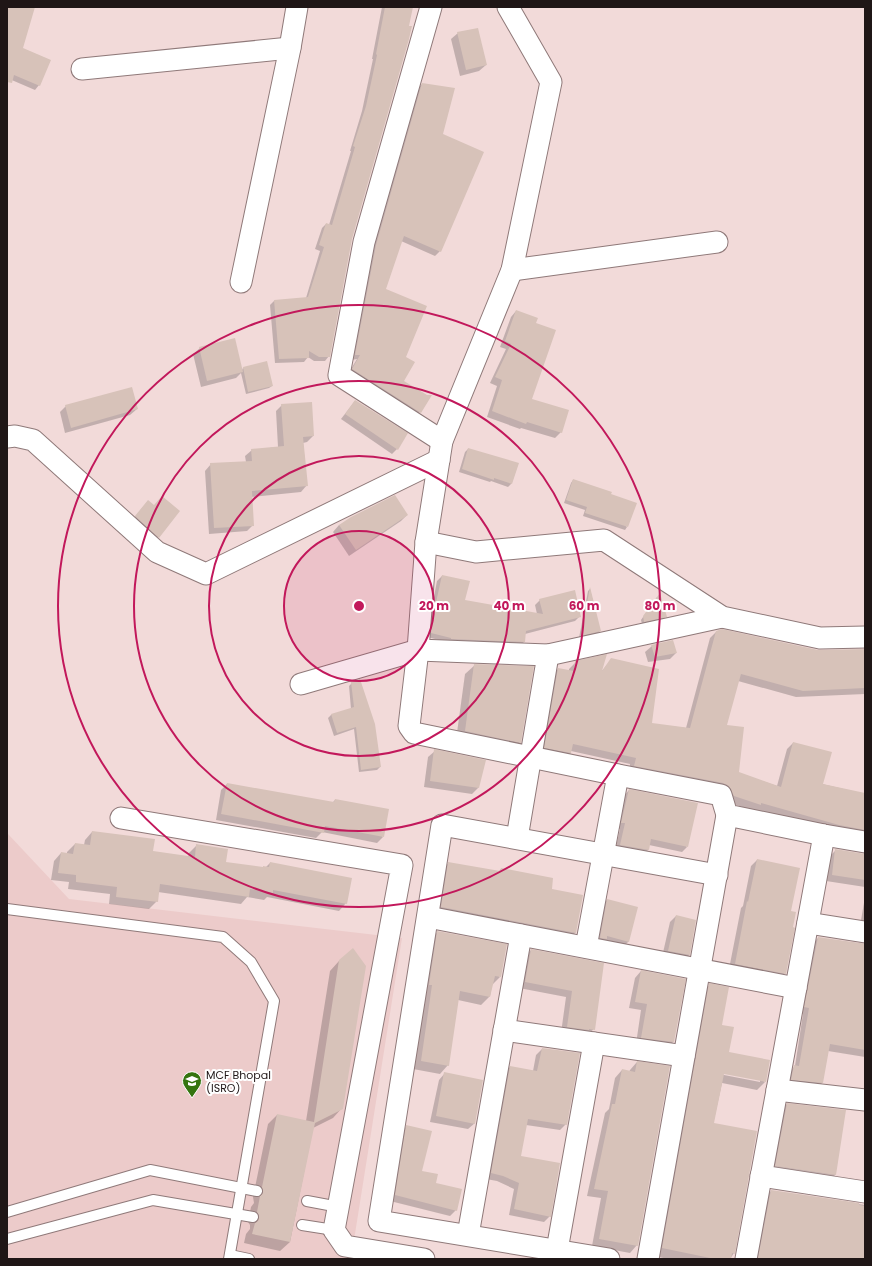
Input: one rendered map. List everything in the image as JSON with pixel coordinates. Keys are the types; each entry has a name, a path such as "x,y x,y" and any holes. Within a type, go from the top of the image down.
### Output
{"street":[{"path":"241,282 290,48 297,7"},
{"path":"431,7 364,242 339,375 440,451"},
{"path":"508,7 552,82 512,270 440,451 426,542 418,650 410,726 414,733 721,795 727,815 648,1259"},
{"path":"82,69 290,48"},
{"path":"512,270 718,242"},
{"path":"7,437 15,436 33,440 157,552 206,574 440,451"},
{"path":"426,542 476,552 604,540 722,617 820,638 865,637"},
{"path":"301,684 418,650 548,655 722,617"},
{"path":"517,838 548,655"},
{"path":"586,947 618,775"},
{"path":"727,815 865,842"},
{"path":"121,818 402,865 334,1230 345,1246 424,1259"},
{"path":"609,1259 379,1221 442,825 717,874"},
{"path":"746,1259 824,835"},
{"path":"428,917 796,988"},
{"path":"808,924 865,932"},
{"path":"468,1235 521,934"},
{"path":"504,1030 684,1056"},
{"path":"557,1250 594,1043"},
{"path":"777,1090 865,1100"},
{"path":"761,1176 865,1192"}],"lane":[{"path":"7,909 223,937 251,962 274,1001 229,1257 249,1259"},
{"path":"7,1212 150,1170 257,1191"},
{"path":"7,1239 153,1200 253,1217"},
{"path":"307,1201 339,1207"},
{"path":"302,1225 334,1230"}],"shaded area":[{"name":"MCF Bhopal (ISRO)","path":"7,834 69,899 402,938 351,1259 7,1259"}],"building":[{"path":"7,7 35,7 23,48 51,60 40,86 14,75 12,83 7,82"},
{"path":"385,7 413,7 409,26 412,26 352,239 330,357 319,357 309,351 309,358 279,359 274,300 308,297 324,247 319,245 326,223 332,225 355,147 353,146 366,106"},
{"path":"478,28 487,65 466,70 457,32"},
{"path":"422,83 455,88 443,134 484,152 441,252 404,236 386,289 427,306 406,357 415,362 404,381 427,395 432,395 421,413 352,369 360,355 355,355 376,245"},
{"path":"516,310 538,318 536,323 556,330 532,399 569,410 562,433 527,422 526,424 492,411 502,380 495,377 511,344 505,341"},
{"path":"235,338 243,372 207,381 199,347"},
{"path":"267,361 273,386 248,392 243,367"},
{"path":"132,387 138,409 71,428 65,405"},
{"path":"355,400 408,433 398,450 345,414"},
{"path":"312,402 314,436 303,437 308,486 252,491 254,526 214,528 210,463 252,461 251,449 284,446 281,404"},
{"path":"468,448 519,463 512,484 494,478 494,480 462,469"},
{"path":"573,479 612,492 611,494 637,503 628,527 585,513 587,507 566,500"},
{"path":"395,495 408,515 356,550 339,525 351,517"},
{"path":"162,496 180,511 159,538 135,516 148,500 154,505"},
{"path":"442,575 470,581 465,600 543,614 539,599 575,590 581,617 526,631 525,642 451,639 431,633 432,621"},
{"path":"590,587 601,631 581,636"},
{"path":"660,593 667,617 644,622 643,616"},
{"path":"722,629 818,650 865,649 865,688 803,691 741,674 727,725 744,727 739,772 781,787 793,742 832,752 823,784 865,793 865,830 839,825 761,803 761,805 734,796 729,786 723,783 634,766 636,758 573,744 571,753 544,748 558,668 574,671 575,661 607,654 602,671 611,658 659,669 652,723 690,728 716,631"},
{"path":"673,640 677,653 655,657 651,645"},
{"path":"474,664 534,666 521,743 465,731"},
{"path":"360,679 375,724 381,767 361,770 356,727 337,733 331,714 354,707 351,682"},
{"path":"434,749 486,760 479,788 430,781"},
{"path":"227,783 334,802 335,799 389,809 384,837 325,826 324,833 221,814"},
{"path":"629,789 698,803 688,847 651,839 649,850 620,845 625,823 621,823"},
{"path":"92,831 155,839 153,851 195,857 196,844 228,849 226,862 269,867 270,862 352,878 347,904 273,890 273,893 250,889 249,897 160,884 158,902 116,897 117,887 76,882 76,875 58,873 61,852 73,854 75,843 90,845"},
{"path":"835,849 865,854 865,880 832,875"},
{"path":"757,859 800,868 791,911 796,912 793,927 795,928 786,974 735,964"},
{"path":"448,862 500,871 501,868 553,878 552,889 583,895 576,933 441,907"},
{"path":"607,899 638,907 629,942 607,936 607,939 600,938"},
{"path":"676,915 696,920 690,955 668,951"},
{"path":"437,931 507,944 501,977 495,976 490,997 460,991 449,1066 421,1061 432,985 429,985"},
{"path":"818,937 865,944 865,1050 830,1044 823,1083 791,1080 794,1065 799,1066 809,1008 804,1007"},
{"path":"353,948 366,966 343,1109 315,1123 290,1242 252,1234 255,1223 259,1218 257,1212 260,1196 263,1193 262,1187 277,1114 314,1122 339,960"},
{"path":"531,949 604,963 595,1030 567,1027 572,991 525,982"},
{"path":"641,970 686,979 674,1042 641,1038 647,1004 635,1002"},
{"path":"709,983 729,987 722,1025 734,1027 729,1052 770,1060 766,1082 724,1074 714,1123 757,1131 735,1254 732,1253 731,1259 715,1259 662,1248"},
{"path":"542,1048 580,1053 567,1125 528,1119 521,1156 560,1163 551,1217 514,1209 519,1183 503,1176 491,1173 510,1066 537,1071"},
{"path":"637,1061 670,1066 638,1246 599,1239 608,1191 594,1189 612,1104 615,1104 622,1069 635,1072"},
{"path":"444,1072 483,1080 475,1124 436,1116"},
{"path":"787,1103 846,1110 836,1175 775,1166"},
{"path":"406,1125 432,1131 422,1171 438,1174 436,1183 462,1189 457,1211 395,1195"},
{"path":"771,1190 859,1203 859,1205 865,1206 865,1259 758,1258"}],"place":[{"name":"MCF Bhopal (ISRO)","path":"192,1098"}]}
